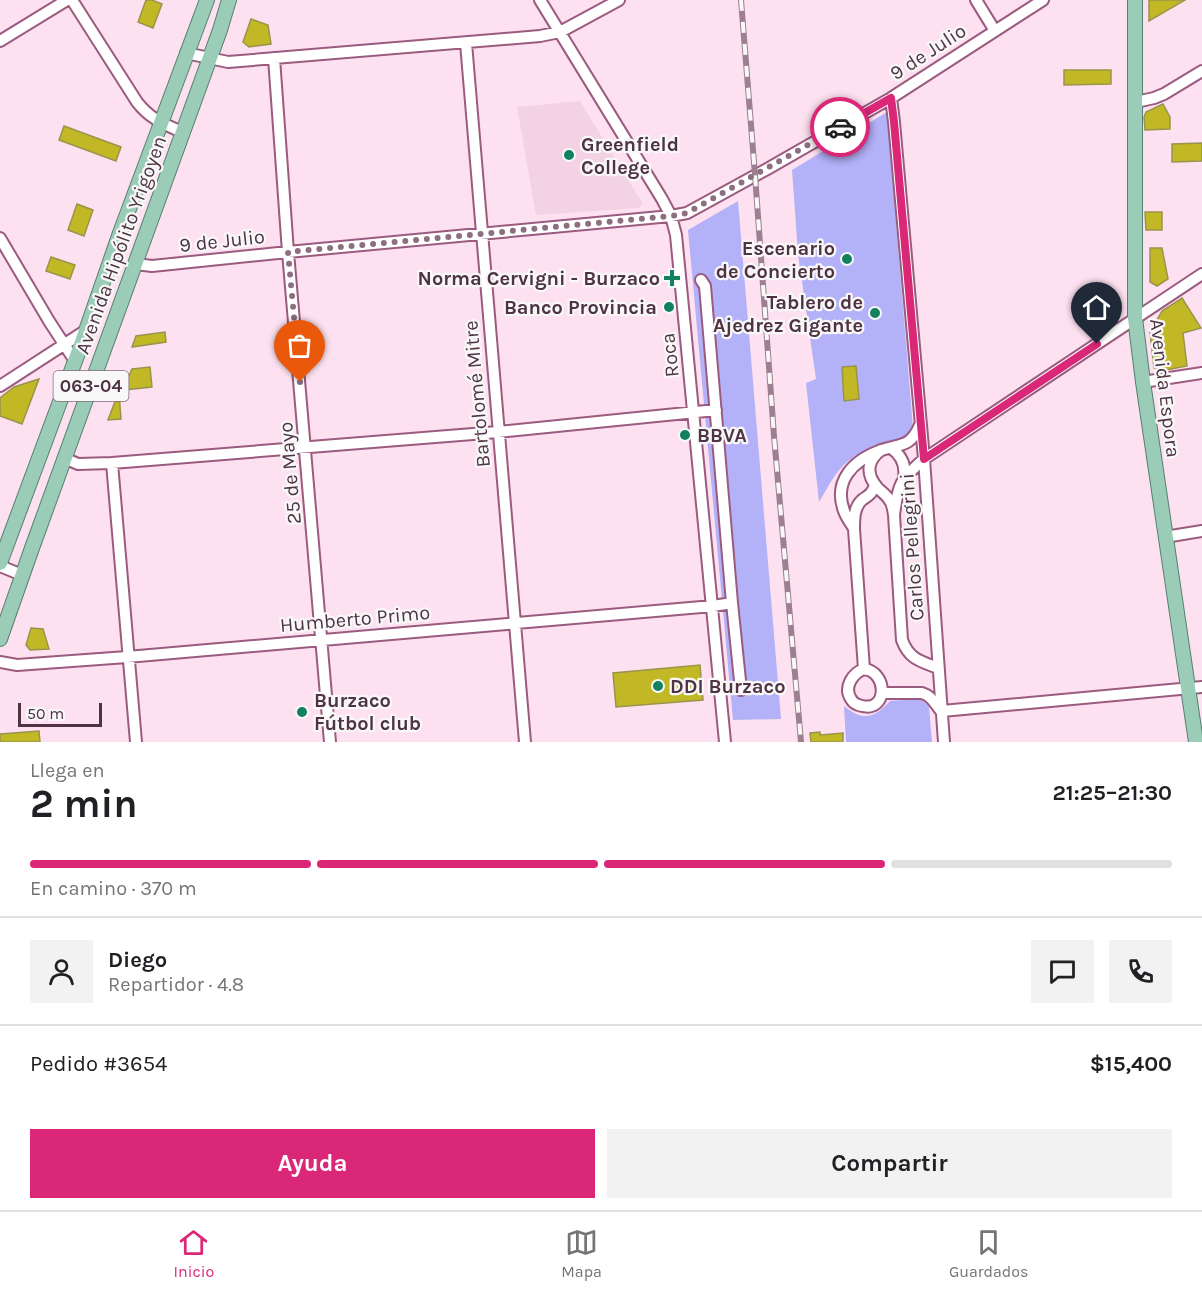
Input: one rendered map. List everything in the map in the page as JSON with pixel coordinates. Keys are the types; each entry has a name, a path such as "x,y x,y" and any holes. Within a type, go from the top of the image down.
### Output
{"main road":[{"name":"Avenida Hipólito Yrigoyen","path":"0,564 207,0"},
{"name":"Avenida Hipólito Yrigoyen","path":"0,639 210,59 229,0"},
{"name":"Avenida Espora","path":"1135,0 1135,318 1165,537 1195,688 1196,742"}],"street":[{"path":"0,41 67,0"},
{"path":"72,0 146,113 161,123 182,132"},
{"name":"Roca","path":"540,0 662,199 671,216 676,235 725,742"},
{"path":"186,53 228,62 540,36 560,32 619,0"},
{"path":"976,0 995,31"},
{"name":"9 de Julio","path":"136,264 152,266 687,213 891,98 1042,0"},
{"name":"Bartolomé Mitre","path":"466,43 525,742"},
{"name":"25 de Mayo","path":"274,58 288,252 330,742"},
{"path":"1136,102 1164,94 1202,71"},
{"name":"Carlos Pellegrini","path":"891,98 924,459 944,742"},
{"path":"0,238 75,361"},
{"path":"875,485 893,488 924,459 1202,274"},
{"path":"701,280 705,286 741,690"},
{"path":"0,386 85,331"},
{"path":"1143,382 1202,373"},
{"path":"64,458 78,464 112,463 498,432 716,410"},
{"path":"854,529 844,511 843,479 849,470 860,461 886,449 899,447 911,440 920,424"},
{"path":"886,449 898,453 905,469 897,491 894,515"},
{"path":"886,449 873,457 870,475 875,485 892,504 902,640 912,657 938,668"},
{"path":"112,463 136,742"},
{"path":"864,669 854,515 862,500 873,492 875,485"},
{"path":"869,496 889,500"},
{"path":"1165,537 1202,531"},
{"path":"0,564 22,575"},
{"name":"Humberto Primo","path":"0,662 17,665 128,657 732,603"},
{"path":"864,669 869,670 877,675 883,693 875,704 868,707 859,706 848,694 851,678 857,672 864,669"},
{"path":"883,693 922,693 932,699 942,711 1195,688"}],"shaded area":[{"name":"Greenfield College","path":"580,101 643,204 638,208 536,215 517,107"},
{"path":"887,112 913,428 901,439 861,453 848,461 834,477 819,502 806,383 816,379 798,254 792,170"},
{"path":"738,201 781,719 733,720 688,230"},
{"path":"918,699 929,707 932,742 846,742 844,706 857,714 868,716 879,711 890,701"}],"building":[{"path":"146,0 162,4 153,28 138,22"},
{"path":"1149,0 1185,0 1149,21"},
{"path":"251,19 268,25 271,44 249,47 243,42"},
{"path":"1064,70 1111,70 1111,84 1064,85"},
{"path":"1163,104 1170,117 1170,129 1145,130 1146,112"},
{"path":"64,126 121,147 116,161 59,140"},
{"path":"1202,143 1202,161 1172,162 1172,144"},
{"path":"77,204 93,210 84,236 68,230"},
{"path":"1145,212 1162,212 1162,230 1146,230"},
{"path":"1150,248 1162,248 1168,279 1157,286 1150,282"},
{"path":"51,257 75,265 70,279 46,271"},
{"path":"1182,298 1201,328 1183,333 1187,366 1161,371 1154,368 1150,332 1162,311"},
{"path":"165,332 166,342 132,347 136,336"},
{"path":"856,366 859,399 844,401 842,367"},
{"path":"150,367 152,387 123,390 132,369"},
{"path":"39,379 22,424 0,416 0,398 14,387"},
{"path":"119,391 121,419 108,420"},
{"path":"31,628 43,629 49,649 30,650 26,645"},
{"name":"DDI Burzaco","path":"700,665 703,700 616,707 613,673"},
{"path":"39,731 40,742 0,742 0,734"},
{"path":"820,732 820,735 843,733 843,742 811,742 810,733"}],"railway":[{"path":"741,0 774,436 801,742"}],"way so far":[{"path":"300,382 288,252 687,213 840,127"}],"place":[{"name":"Greenfield College","path":"569,155"},
{"name":"Escenario de Concierto","path":"847,259"},
{"name":"Norma Cervigni - Burzaco","path":"672,278"},
{"name":"Banco Provincia","path":"669,307"},
{"name":"Tablero de Ajedrez Gigante","path":"875,313"},
{"name":"BBVA","path":"685,435"},
{"name":"DDI Burzaco","path":"658,686"},
{"name":"Burzaco Fútbol club","path":"302,712"}],"route":[{"path":"840,127 891,98 924,459 1097,344"}]}
